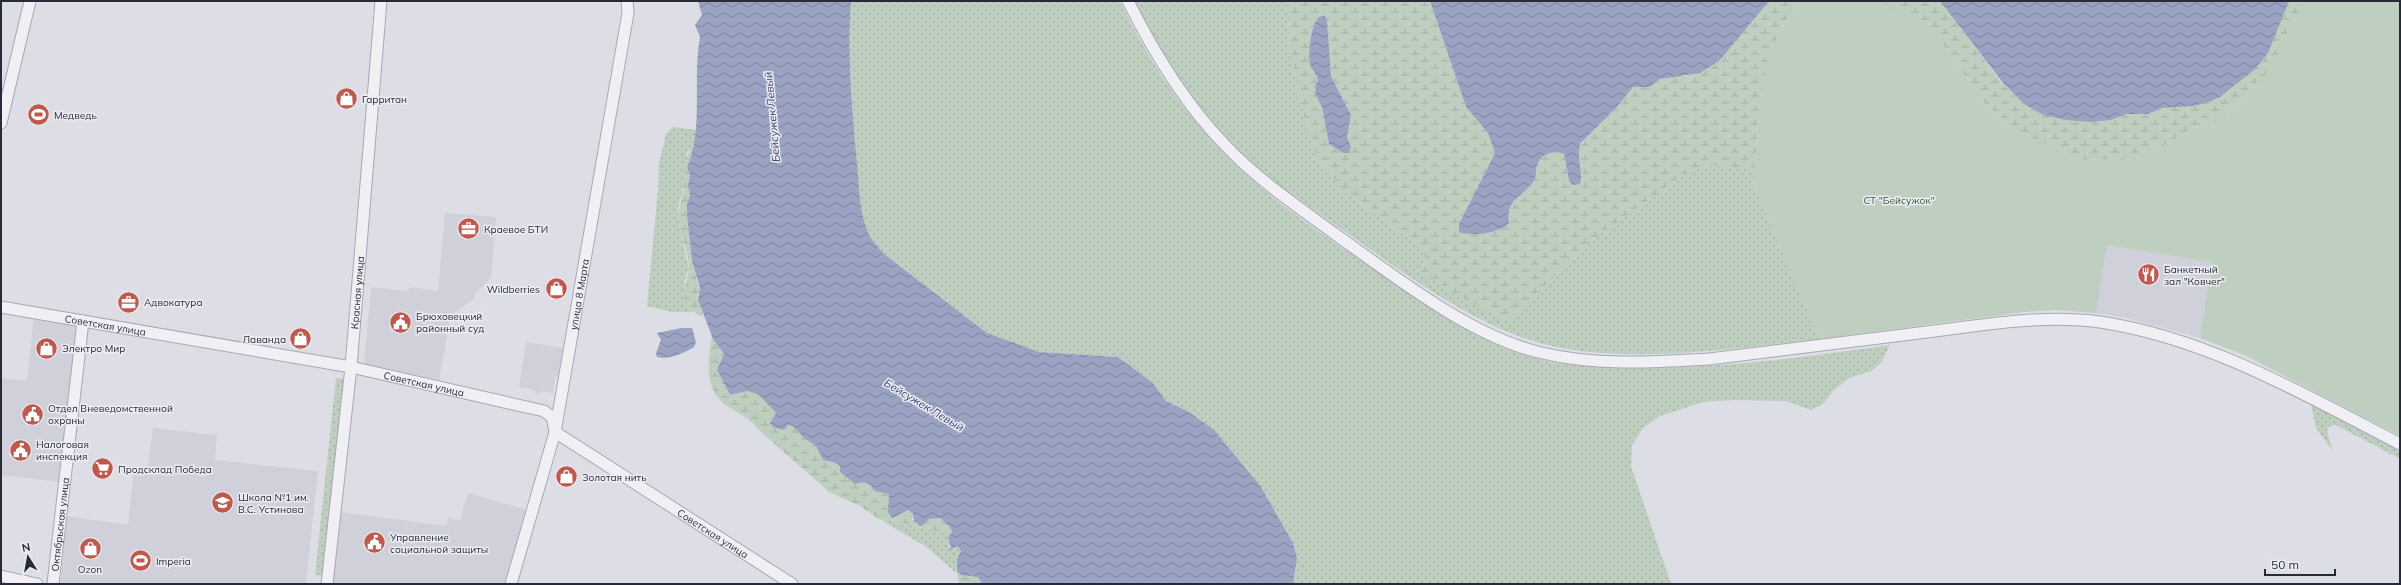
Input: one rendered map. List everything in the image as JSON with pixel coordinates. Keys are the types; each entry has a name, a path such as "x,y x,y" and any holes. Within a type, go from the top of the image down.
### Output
{"street":[{"path":"1,123 30,1"},
{"name":"Красная улица","path":"327,584 351,367 381,1"},
{"name":"улица 8 Марта","path":"511,584 555,432 628,13 627,1"},
{"path":"1128,1 1154,50 1184,97 1211,130 1246,166 1270,187 1378,264 1435,302 1495,336 1525,349 1584,359 1652,361 1709,359 1986,325 2045,320 2099,322 2174,340 2238,363 2400,444"},
{"name":"Советская улица","path":"1,307 351,367 544,411 552,417 555,432 792,584"},
{"name":"Октябрьская улица","path":"53,584 83,321"},
{"path":"1,576 37,584"}],"shaded area":[{"path":"445,213 496,217 491,278 475,294 474,299 451,315 439,380 364,364 371,287 407,291 412,287 438,291"},
{"path":"2107,245 2212,262 2200,338 2127,318 2096,313"},
{"path":"34,316 78,324 60,482 1,475 1,378 27,381"},
{"path":"526,342 563,348 558,377 555,377 553,393 541,391 540,394 535,393 535,390 519,387"},
{"name":"Школа №1 им. В.С. Устинова","path":"153,428 217,435 215,460 318,471 306,584 60,584 67,516 128,525 134,468 148,466"},
{"path":"468,493 527,510 506,584 333,584 340,512 446,526 448,517 460,520"}],"green space":[{"path":"851,1 1120,1 1131,24 1157,69 1187,112 1221,151 1257,185 1315,229 1449,319 1486,340 1525,356 1555,363 1583,366 1688,367 1755,362 1890,345 1881,363 1871,371 1849,378 1834,390 1822,405 1811,410 1786,401 1734,400 1703,402 1660,416 1643,428 1632,445 1631,466 1671,584 1293,584 1297,558 1293,543 1261,487 1189,412 1166,401 1153,383 1118,357 1039,352 987,333 884,254 875,243 869,235 865,224 859,189 851,82"},
{"path":"1134,1 1286,1 1289,47 1304,116 1319,163 1344,192 1419,246 1426,258 1421,272 1462,298 1507,321 1601,234 1683,175 1700,167 1722,165 1755,174 1754,185 1819,339 1685,353 1616,354 1551,346 1493,326 1437,295 1410,277 1284,189 1249,161 1222,133 1180,79 1156,41"},
{"path":"1286,1 1430,1 1466,107 1488,133 1495,153 1459,224 1509,223 1510,208 1512,203 1534,181 1537,165 1542,157 1553,152 1564,154 1569,181 1582,176 1578,150 1582,143 1617,107 1633,87 1650,87 1660,79 1670,76 1687,76 1752,20 1769,1 1800,1 1786,20 1776,40 1763,83 1755,174 1722,165 1700,167 1683,175 1601,234 1507,321 1462,298 1421,272 1426,258 1419,246 1344,192 1319,163 1304,116 1289,47","holes":["1327,19 1331,76 1351,115 1347,137 1351,147 1349,153 1343,153 1329,144 1322,107 1316,96 1315,86 1318,81 1310,60 1313,41"]},
{"name":"СТ \"Бейсужок\"","path":"1800,1 1880,1 1913,18 1942,43 1986,105 2008,124 2033,139 2083,159 2121,160 2162,146 2196,128 2213,123 2230,111 2279,60 2281,44 2305,1 2400,1 2400,436 2244,355 2200,338 2212,262 2107,245 2096,313 2055,310 2024,312 1819,339 1754,185 1759,103 1771,49 1790,14"},
{"path":"1880,1 1940,1 2002,83 2024,104 2043,115 2066,120 2110,120 2127,114 2148,114 2162,108 2207,103 2220,97 2278,25 2289,1 2305,1 2281,44 2279,60 2230,111 2213,123 2196,128 2162,146 2121,160 2083,159 2033,139 2008,124 1986,105 1942,43"},
{"path":"673,127 696,130 694,144 687,153 684,185 678,208 679,225 689,269 684,282 687,304 693,312 672,312 647,306 658,190 659,163 666,134"},
{"path":"694,144 693,157 687,168 690,174 688,186 690,195 687,204 687,215 692,261 700,292 697,295 703,317 692,310 685,299 684,290 689,262 680,229 679,218 679,209 684,187 688,155"},
{"path":"712,335 724,355 717,370 730,395 747,391 758,394 776,413 770,422 785,427 789,425 793,426 804,438 816,446 823,460 837,463 840,466 840,472 851,480 865,482 886,494 891,495 888,503 911,511 913,514 912,520 924,522 929,519 940,518 950,527 952,532 948,537 945,533 876,517 860,506 829,492 760,431 751,421 722,402 716,395 710,379 709,361"},
{"path":"336,378 346,379 324,576 315,575"},
{"path":"2311,404 2400,448 2400,459 2336,425 2330,426 2327,430 2332,450 2316,428"},
{"path":"876,517 945,533 951,543 948,550 958,546 961,551 957,559 956,573 928,548"},
{"path":"956,567 957,571 967,576 978,577 982,584 959,584"}],"water":[{"name":"Бейсужек Левый","path":"698,1 851,1 851,82 859,189 865,224 869,235 875,243 884,254 987,333 1039,352 1118,357 1153,383 1166,401 1189,412 1214,430 1261,487 1293,543 1297,558 1293,584 982,584 978,577 961,575 957,571 957,559 961,551 958,546 947,551 951,547 948,537 952,532 950,527 940,518 929,519 922,526 914,522 913,514 908,510 892,518 888,512 889,494 875,491 866,483 855,484 840,472 840,466 836,463 823,460 816,446 804,438 793,426 788,425 784,430 773,427 770,423 776,413 758,394 747,391 730,395 717,370 724,354 713,339 698,300 700,288 692,261 687,215 687,204 690,195 688,186 690,174 687,168 695,137 697,70 700,37 695,25 702,15"},
{"path":"1430,1 1769,1 1720,60 1700,73 1660,79 1650,87 1633,87 1617,107 1581,143 1579,148 1581,174 1580,184 1573,185 1569,181 1564,154 1557,152 1549,153 1542,157 1537,165 1534,181 1512,203 1510,208 1509,223 1492,232 1471,234 1459,232 1459,224 1495,153 1488,133 1466,107"},
{"path":"1940,1 2289,1 2268,53 2255,69 2220,97 2207,103 2192,106 2162,108 2148,114 2127,114 2110,120 2091,122 2066,120 2043,115 2024,104 2003,83"},
{"path":"1324,16 1327,19 1331,76 1351,115 1347,137 1351,147 1349,153 1343,153 1329,144 1322,107 1316,96 1315,86 1318,81 1311,67 1309,55 1314,26 1319,17"},
{"path":"681,328 692,328 696,342 694,347 686,352 666,358 657,357 656,353 661,340 657,333"}],"place":[{"name":"Гарритан","path":"346,99"},
{"name":"Медведь","path":"39,115"},
{"name":"Краевое БТИ","path":"469,229"},
{"name":"Банкетный зал \"Ковчег\"","path":"2148,275"},
{"name":"Wildberries","path":"556,289"},
{"name":"Адвокатура","path":"129,302"},
{"name":"Брюховецкий районный суд","path":"401,322"},
{"name":"Лаванда","path":"301,339"},
{"name":"Электро Мир","path":"46,348"},
{"name":"Отдел Вневедомственной охраны","path":"32,414"},
{"name":"Налоговая инспекция","path":"20,450"},
{"name":"Продсклад Победа","path":"103,469"},
{"name":"Золотая нить","path":"567,477"},
{"name":"Школа №1 им. В.С. Устинова","path":"223,503"},
{"name":"Управление социальной защиты","path":"375,543"},
{"name":"Ozon","path":"90,549"},
{"name":"Imperia","path":"140,561"}]}
